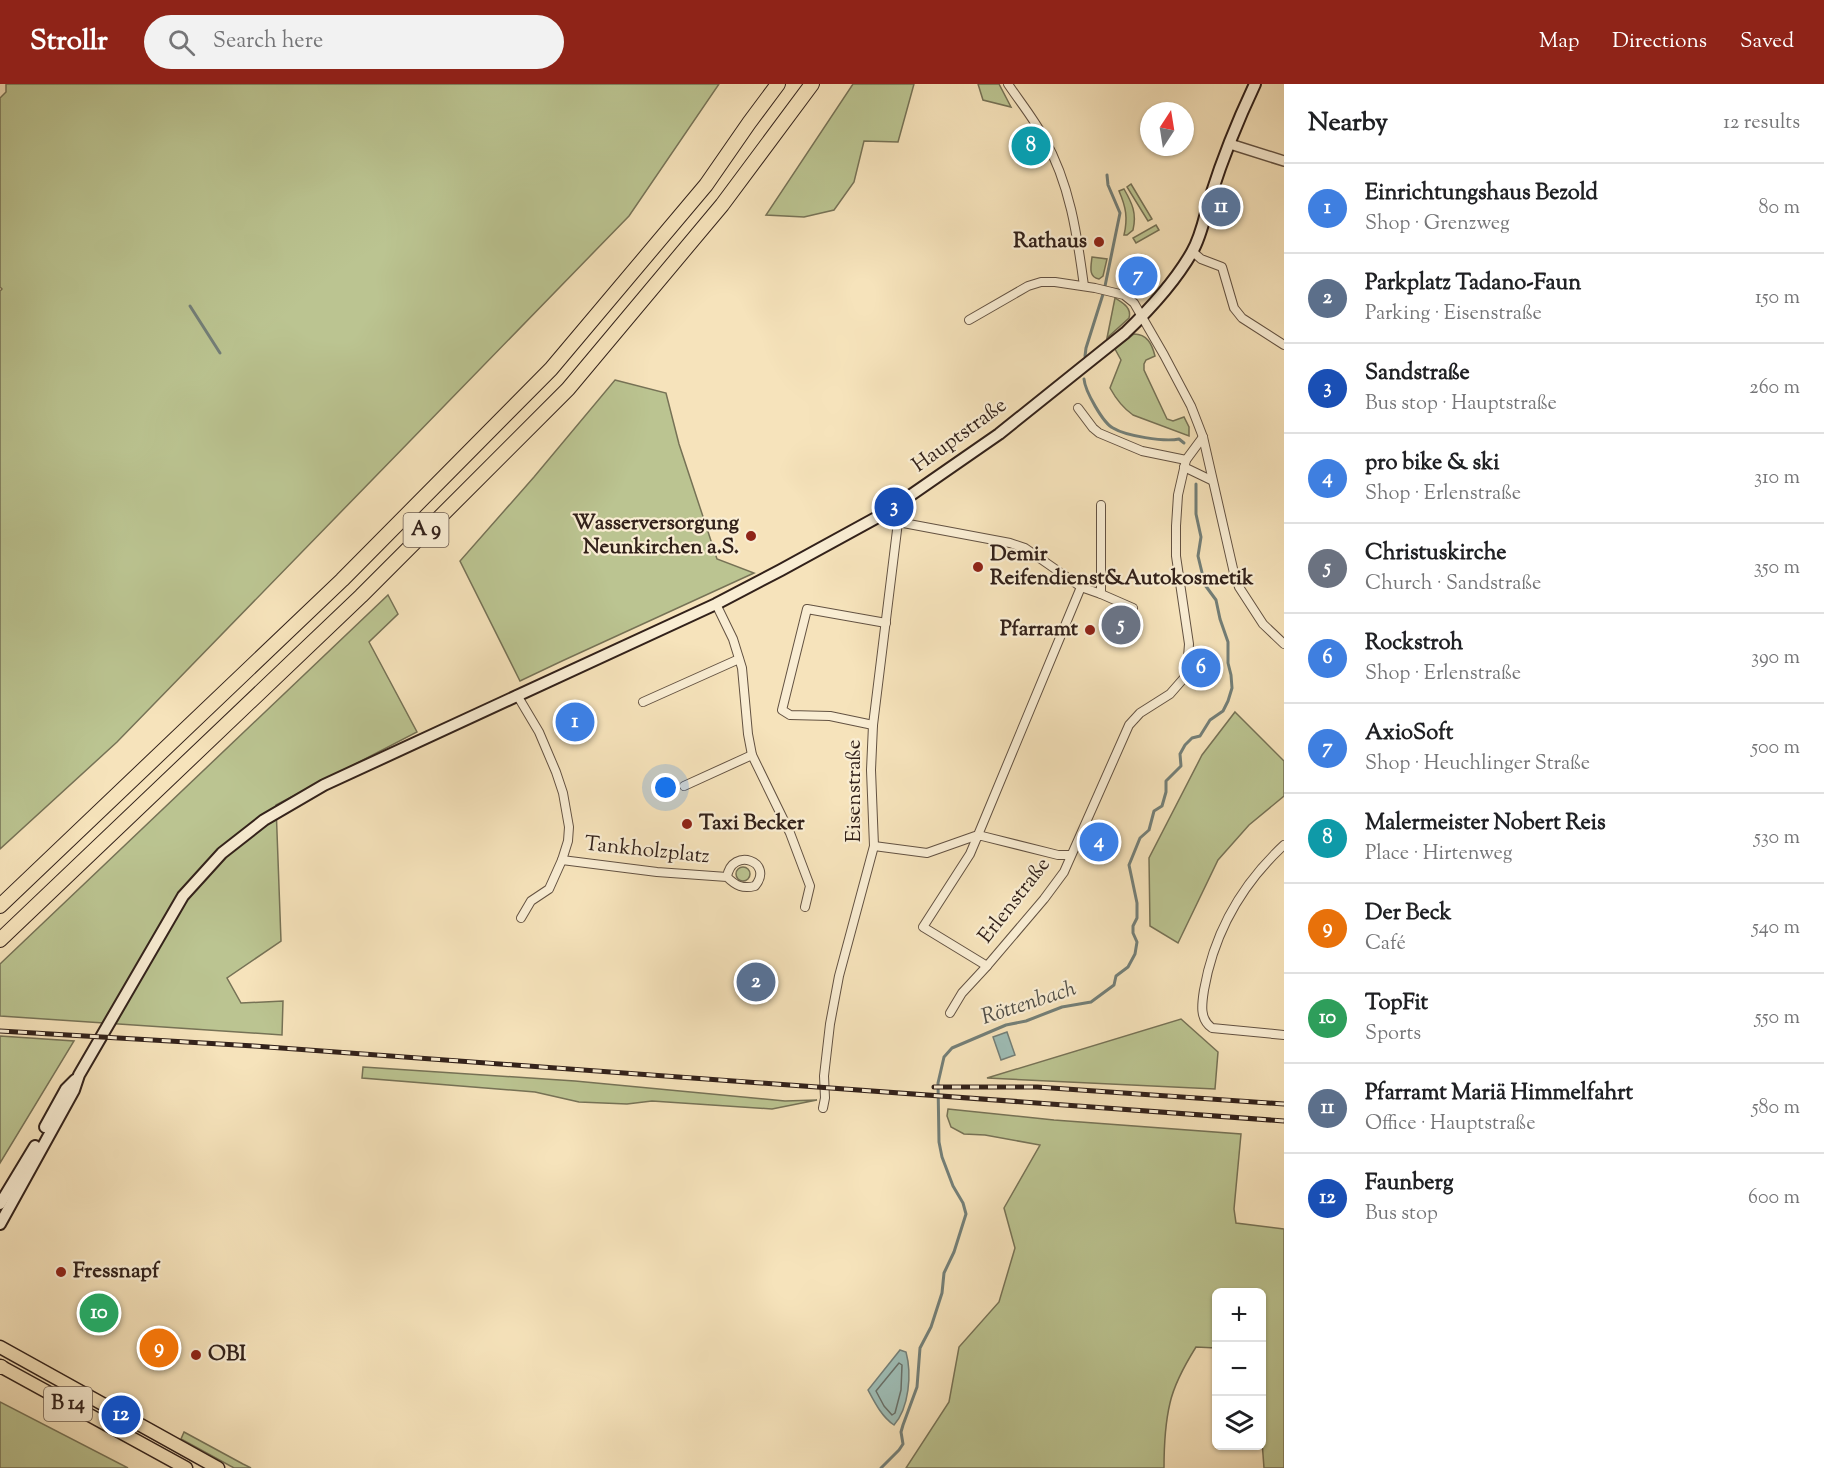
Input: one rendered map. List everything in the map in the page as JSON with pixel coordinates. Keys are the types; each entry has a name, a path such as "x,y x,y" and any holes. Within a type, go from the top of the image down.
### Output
{"highway":[{"name":"A 9","path":"0,906 342,580 551,369 699,194 778,84"},
{"name":"A 9","path":"0,940 361,596 568,389 722,205 812,84"}],"main road":[{"name":"Hauptstraße","path":"79,1075 183,896 222,853 264,820 324,785 716,604 885,513 999,434 1092,360 1143,315 1172,282 1192,252 1230,144 1255,84"},
{"path":"0,1204 66,1089 79,1075"},
{"path":"0,1224 74,1090 79,1075"},
{"name":"B 14","path":"0,1347 218,1468"},
{"name":"B 14","path":"0,1366 186,1468"}],"street":[{"path":"1008,84 1043,136 1065,183 1077,237 1084,286"},
{"path":"1230,144 1284,161"},
{"path":"1192,252 1201,259 1222,267 1234,308 1242,318 1284,345"},
{"path":"969,320 1028,285 1041,282 1095,288 1120,294 1134,303 1143,315 1191,406 1203,437 1211,480 1239,587 1263,624 1284,644"},
{"path":"1078,408 1099,434 1142,451 1185,464 1211,480"},
{"name":"Erlenstraße","path":"950,1013 962,993 1044,899 1064,872 1129,725 1140,713 1170,694 1184,678 1187,670 1189,644 1176,556 1178,495 1185,464 1203,437"},
{"path":"1101,506 1101,594"},
{"path":"885,513 898,522 1010,543 1025,548 1081,587 1133,608"},
{"name":"Eisenstraße","path":"823,1108 830,1024 839,976 874,846 871,770 873,724 898,522"},
{"path":"978,835 1081,587"},
{"path":"716,604 733,639 742,668 752,755 790,833 810,886 805,907"},
{"path":"873,724 830,716 790,715 782,710 807,609 886,623"},
{"path":"643,702 739,659"},
{"path":"517,695 539,732 556,772 563,793 569,827 568,841 562,860 549,889 531,901 521,918"},
{"path":"684,786 752,755"},
{"path":"874,846 927,853 978,835 1058,855 1071,855"},
{"name":"Erlenstraße","path":"978,835 970,854 923,927 987,966"},
{"path":"1284,845 1257,873 1226,920 1208,967 1202,1011 1208,1025 1212,1028 1284,1035"},
{"name":"Tankholzplatz","path":"562,860 657,872 727,877 734,884 749,888 755,886 761,875 756,864 742,860 728,869 727,877"}],"green space":[{"path":"6,84 719,84 629,216 117,742 0,849 0,291 2,289 0,287 0,98 6,92"},
{"path":"853,84 914,84 898,142 864,141 854,182 834,210 804,217 766,215"},
{"path":"978,84 999,84 1011,107 983,100"},
{"path":"1131,184 1152,219 1148,221 1127,187"},
{"path":"1124,189 1134,213 1133,230 1127,235 1124,235 1126,213 1119,191"},
{"path":"1156,225 1159,230 1136,243 1133,238"},
{"path":"1092,257 1107,259 1103,276 1099,279 1092,274"},
{"path":"1115,298 1124,304 1130,314 1129,318 1107,338"},
{"path":"1134,334 1146,338 1152,348 1155,356 1146,360 1144,370 1167,419 1173,421 1184,417 1189,427 1189,436 1133,415 1120,403 1110,388 1121,360 1115,349"},
{"path":"615,380 666,393 679,444 717,559 754,573 520,681 460,561"},
{"path":"388,595 398,614 369,642 417,732 276,805 281,941 227,978 241,1003 283,1001 282,1035 0,1016 0,964"},
{"path":"1235,712 1284,761 1284,796 1249,825 1218,860 1178,943 1150,926 1149,858 1202,755"},
{"path":"740,867 746,867 750,874 746,881 740,881 736,877 736,871"},
{"path":"1181,1019 1218,1052 1215,1089 987,1078"},
{"path":"0,1036 74,1041 0,1163"},
{"path":"363,1067 575,1081 785,1101 817,1100 772,1109 652,1101 627,1104 579,1102 535,1092 362,1078"},
{"path":"948,1109 1054,1120 1241,1134 1234,1209 1236,1223 1284,1229 1284,1468 1264,1468 1266,1288 1212,1288 1212,1348 1196,1347 1177,1382 1167,1419 1164,1468 906,1468 949,1402 959,1347 999,1302 1015,1248 1004,1208 1040,1145 985,1135 964,1134 951,1127 947,1116"},
{"path":"0,1402 128,1468 0,1468"},
{"path":"184,1432 251,1468 234,1468 181,1439"}],"water":[{"path":"1007,1032 1015,1055 1001,1060 993,1037"},
{"path":"900,1350 906,1352 909,1380 903,1410 894,1425 882,1414 868,1390"}],"waterway":[{"name":"Röttenbach","path":"1085,356 1104,291 1120,213 1108,185 1107,175"},
{"path":"190,306 220,353"},
{"name":"Röttenbach","path":"1084,379 1095,406 1104,420 1113,428 1136,436 1164,440 1179,439 1184,443"},
{"name":"Röttenbach","path":"881,1468 903,1444 901,1432 917,1387 920,1348 931,1327 942,1293 944,1273 954,1252 966,1214 942,1157 939,1142 938,1083 944,1057 952,1048 1006,1025 1026,1021 1062,1007 1091,1002 1114,985 1116,976 1128,967 1135,954 1137,942 1133,933 1133,926 1137,918 1137,903 1129,865 1140,838 1149,830 1154,811 1162,806 1166,781 1181,766 1180,754 1185,745 1192,738 1200,736 1210,720 1223,711 1228,701 1232,688 1228,663 1228,642 1216,600 1205,585 1198,556 1201,537 1196,514 1196,484"}],"railway":[{"path":"0,1031 254,1046 1284,1121"},
{"path":"934,1087 1037,1087 1284,1104"}],"place":[{"name":"Malermeister Nobert Reis","path":"1031,146"},
{"name":"Pfarramt Mariä Himmelfahrt","path":"1221,207"},
{"name":"Rathaus","path":"1099,242"},
{"name":"AxioSoft","path":"1138,276"},
{"name":"Sandstraße","path":"894,507"},
{"name":"Wasserversorgung Neunkirchen a.S.","path":"751,536"},
{"name":"Demir Reifendienst&Autokosmetik","path":"978,567"},
{"name":"Christuskirche","path":"1121,625"},
{"name":"Pfarramt","path":"1090,630"},
{"name":"Rockstroh","path":"1201,668"},
{"name":"Einrichtungshaus Bezold","path":"575,722"},
{"name":"Taxi Becker","path":"687,824"},
{"name":"pro bike & ski","path":"1099,842"},
{"name":"Parkplatz Tadano-Faun","path":"756,982"},
{"name":"Fressnapf","path":"61,1272"},
{"name":"TopFit","path":"99,1313"},
{"name":"Der Beck","path":"159,1348"},
{"name":"OBI","path":"196,1355"},
{"name":"Faunberg","path":"121,1415"}]}
